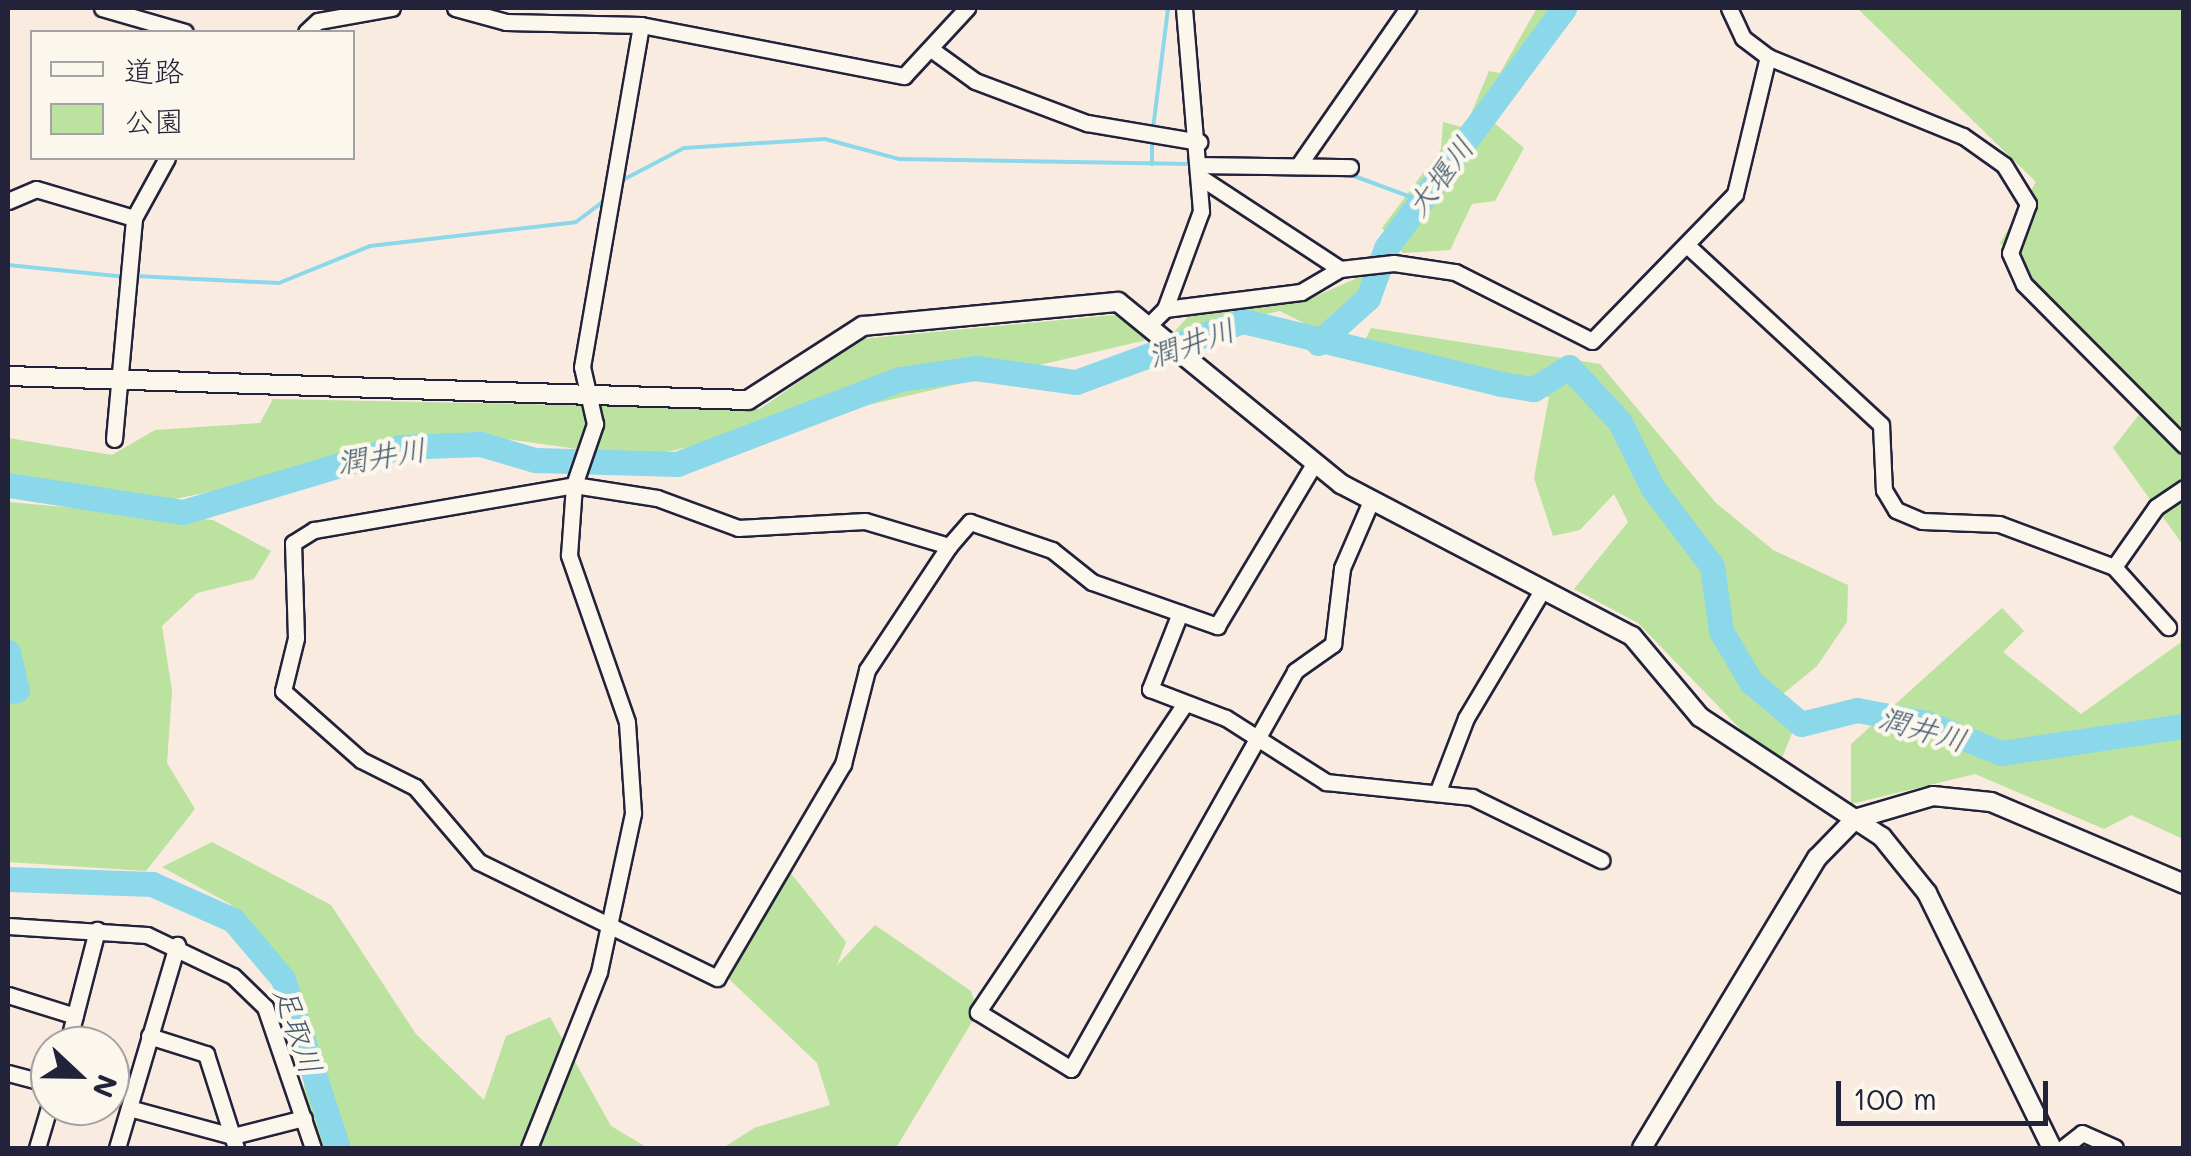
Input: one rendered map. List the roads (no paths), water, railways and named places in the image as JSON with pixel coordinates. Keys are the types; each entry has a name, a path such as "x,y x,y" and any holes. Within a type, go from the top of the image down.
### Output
{"street":[{"path":"102,8 178,30"},
{"path":"316,20 392,8"},
{"path":"455,8 506,22 643,26 904,76 935,52 967,8"},
{"path":"529,1148 610,930 634,762 570,580 576,482 594,424 586,393 613,158 643,26 652,8"},
{"path":"1156,327 1166,309 1203,172 1184,8"},
{"path":"1298,166 1408,8"},
{"path":"1729,8 1743,38 1768,58 1963,136 2004,165 2028,204 2010,253 2024,284 2184,444"},
{"path":"935,52 992,88 1146,135 1199,142"},
{"path":"1166,309 1301,292 1349,268 1394,263 1456,272 1592,341 1735,194 1768,58"},
{"path":"114,439 134,218 166,160"},
{"path":"1203,172 1350,167"},
{"path":"1203,172 1349,268"},
{"path":"8,201 36,189 134,218"},
{"path":"1688,246 1881,425 1884,490 1896,510 1922,521 1999,524 2114,567 2168,627"},
{"path":"8,376 121,375 748,400 863,326 1104,301 1156,327 1314,464 1371,501 1632,636 1700,717 1855,819 1927,893 2052,1148"},
{"path":"948,546 865,520 726,526 658,498 576,482 314,530 293,544 296,638 283,690 361,760 415,787 480,862 610,930 717,978 842,764 868,670 948,546 970,522 1052,550 1092,582 1217,626 1314,464"},
{"path":"2114,567 2156,507 2184,488"},
{"path":"1184,705 978,1012 1072,1070 1261,738 1295,671 1333,644 1342,568 1371,501"},
{"path":"1438,790 1466,718 1543,589"},
{"path":"1180,613 1150,689 1261,738 1348,790 1438,790 1502,810 1602,860"},
{"path":"1642,1148 1817,858 1855,819 1933,796 1991,802 2184,884"},
{"path":"8,926 97,930 177,945 234,976 265,1007 312,1148"},
{"path":"72,1026 97,930"},
{"path":"130,1104 177,945"},
{"path":"8,995 75,1016"},
{"path":"149,1036 206,1054 235,1142"},
{"path":"130,1108 235,1142 304,1118"},
{"path":"2063,1148 2082,1134 2115,1148"}],"waterway":[{"path":"1153,129 1168,8"},
{"name":"大堰川","path":"1318,343 1368,298 1386,248 1564,8"},
{"path":"617,183 684,148 825,139 899,159 1190,164"},
{"path":"1152,139 1152,164"},
{"path":"1208,172 1354,176 1419,200"},
{"path":"135,276 279,283 370,246 576,222 606,199"},
{"path":"8,265 126,277"},
{"name":"潤井川","path":"8,485 183,512 400,447 480,444 535,460 677,464 900,379 975,368 1076,382 1243,321 1534,389 1569,367 1620,422 1652,487 1712,566 1721,631 1751,682 1801,724 1857,710 1927,723 2001,753 2184,726"},
{"name":"足取川","path":"8,652 17,690 8,691"},
{"name":"足取川","path":"8,879 152,884 233,920 283,979 338,1148"}]}
